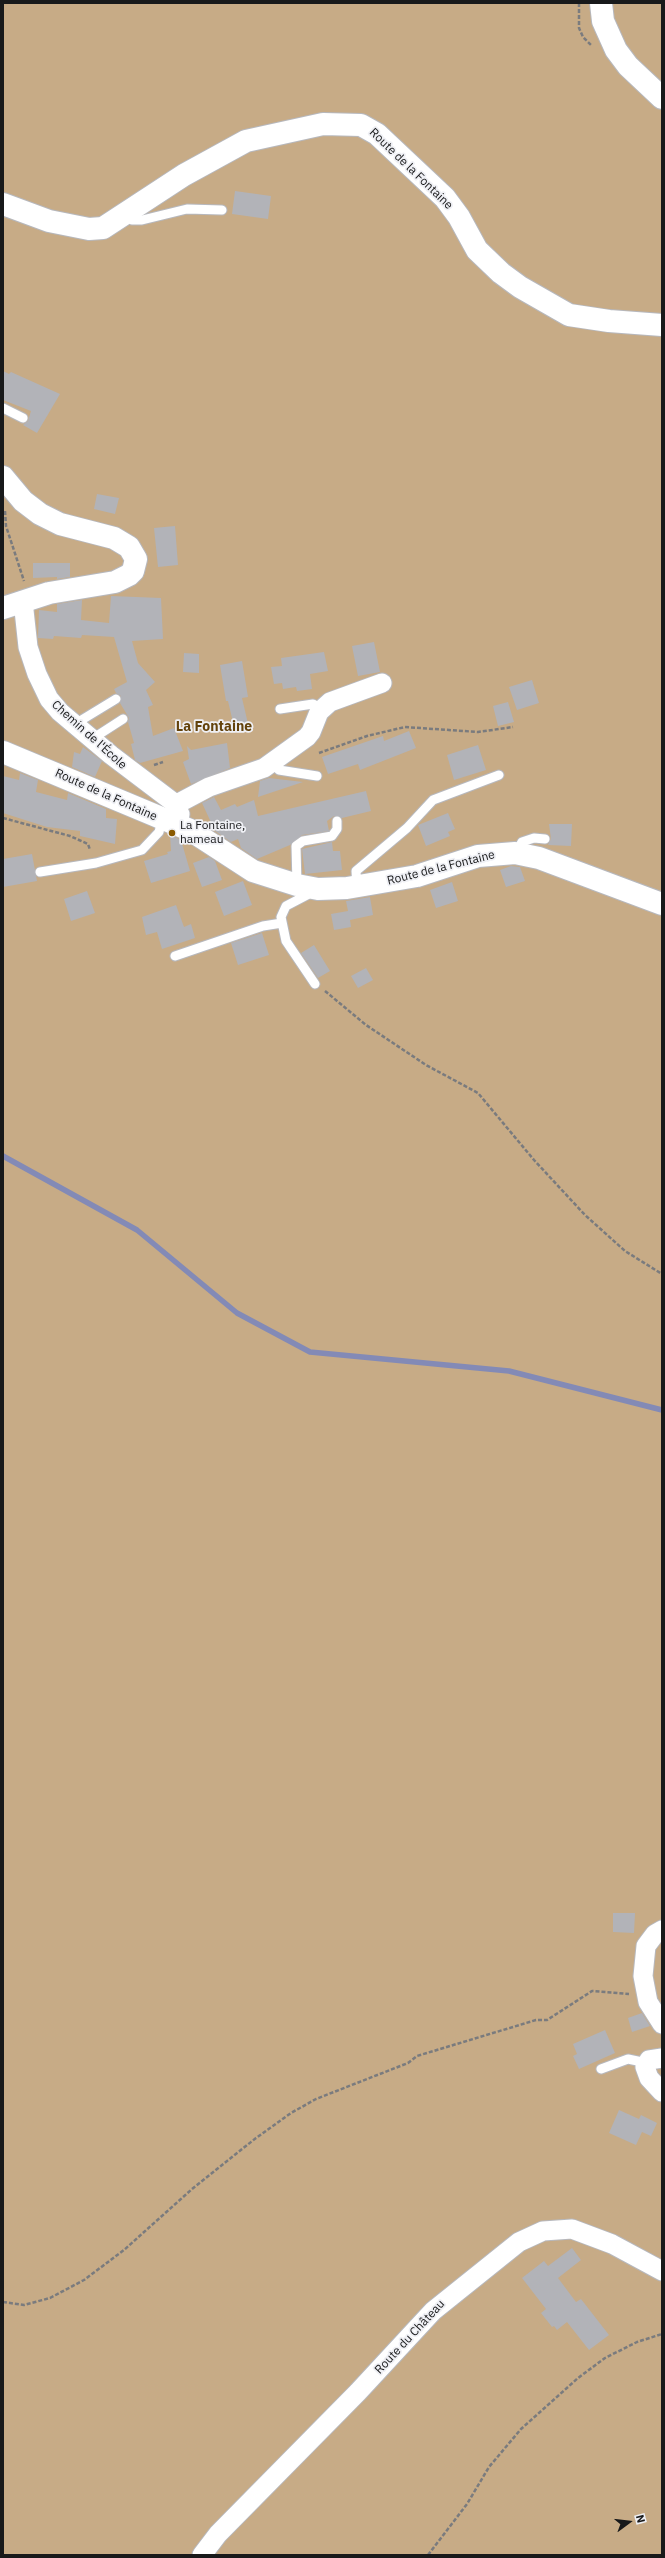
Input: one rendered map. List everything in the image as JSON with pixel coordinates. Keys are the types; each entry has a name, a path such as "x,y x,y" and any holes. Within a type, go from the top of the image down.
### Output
{"street":[{"path":"601,3 603,21 616,50 628,66 662,98"},
{"name":"Route de la Fontaine","path":"3,204 49,221 89,229 108,226 184,175 246,141 317,125 336,123 361,125 377,134 445,198 459,217 477,250 501,273 520,287 569,315 608,321 662,325"},
{"path":"3,608 49,593 115,582 129,575 135,565 136,559 134,554 123,542 50,519 24,501 8,482"},
{"name":"Chemin de l'École","path":"25,600 26,639 37,674 49,699 172,816"},
{"path":"172,816 209,787 264,768 307,737 322,709 336,698 382,683"},
{"name":"Route de la Fontaine","path":"3,752 172,816 253,871 303,886 327,890 357,887 417,876 478,856 516,853 539,858 660,899"},
{"path":"662,1930 655,1934 646,1946 643,1964 645,1990 653,2013 662,2024"},
{"path":"654,2061 646,2072 662,2092"},
{"name":"Route du Château","path":"202,2555 218,2534 367,2383 433,2310 519,2242 543,2230 572,2229 612,2244 662,2271"}],"lane":[{"path":"126,214 132,220 142,220 187,209 222,210"},
{"path":"3,408 23,418"},
{"path":"75,724 116,699"},
{"path":"280,709 314,704 322,709"},
{"path":"92,739 123,719"},
{"path":"276,767 279,770 317,776"},
{"path":"357,887 356,871 407,828 433,800 499,775"},
{"path":"40,872 96,864 142,850 172,816"},
{"path":"315,984 291,951 282,923 282,911 286,906 307,895 303,886 296,846 303,841 332,836 338,829 337,821"},
{"path":"516,853 522,842 534,838 545,839"},
{"path":"175,956 263,926 282,923"},
{"path":"601,2069 628,2059 654,2061"}],"path":[{"path":"8,482 4,501 6,526 26,586 25,600"},
{"path":"318,753 367,736 405,727 478,732 513,727"},
{"path":"3,818 70,836 88,844 93,851"},
{"path":"315,984 366,1025 426,1065 478,1093 534,1160 585,1215 625,1251 662,1274"},
{"path":"3,2302 24,2306 50,2298 84,2280 124,2250 175,2204 251,2142 290,2113 316,2099 408,2063 417,2056 536,2020 547,2020 592,1991 600,1990 628,1994 645,1990"},
{"path":"428,2555 467,2504 489,2467 521,2429 578,2378 605,2358 637,2342 662,2334"}],"shaded area":[{"path":"3,3 662,3 662,2555 3,2555"}],"building":[{"path":"235,191 271,196 268,219 232,214"},
{"path":"3,371 9,374 11,372 60,394 37,433 23,425 28,421 31,411 3,400"},
{"path":"97,494 119,498 115,514 94,509"},
{"path":"175,526 178,565 158,567 154,528"},
{"path":"33,563 70,563 70,577 57,579 57,577 33,578"},
{"path":"111,596 161,598 163,639 132,641 138,663 155,682 146,690 153,705 148,707 153,736 174,728 183,751 140,763 135,760 131,744 134,743 128,722 129,718 120,703 121,696 116,693 114,689 127,682 114,637 82,635 81,638 54,636 53,639 38,638 39,610 57,612 57,604 82,600 81,620 109,623"},
{"path":"374,642 380,672 358,676 352,646"},
{"path":"324,652 328,671 310,674 312,689 297,691 296,687 283,689 282,683 274,684 271,667 282,666 281,658"},
{"path":"184,653 199,654 199,673 183,672"},
{"path":"242,661 248,697 242,698 249,728 235,731 228,701 226,701 220,665"},
{"path":"532,680 539,703 517,710 509,687"},
{"path":"508,702 514,722 498,726 493,706"},
{"path":"409,731 416,748 360,770 358,764 328,774 322,757 383,736 384,741"},
{"path":"227,743 230,768 191,784 183,762 189,759 187,746 191,750"},
{"path":"478,745 486,770 454,780 447,755"},
{"path":"83,747 102,761 95,777 72,767 74,752 80,754"},
{"path":"20,773 38,780 36,792 67,800 68,793 106,809 106,818 117,819 115,844 80,836 80,831 47,827 3,813 3,776 19,780"},
{"path":"269,778 303,782 258,797 260,781"},
{"path":"366,791 371,811 342,818 334,816 327,821 329,831 302,835 290,845 257,859 241,848 238,839 231,842 215,831 202,803 214,797 221,810 235,804 237,807 254,800 258,816"},
{"path":"448,813 455,829 448,832 450,836 426,846 418,825"},
{"path":"549,824 572,824 571,846 548,845 551,839"},
{"path":"170,835 181,840 190,871 151,883 144,861 168,854 167,852 171,851"},
{"path":"332,842 333,851 340,851 342,870 305,874 302,849"},
{"path":"32,854 37,881 3,887 3,859"},
{"path":"209,857 215,861 222,880 202,887 193,863"},
{"path":"511,866 520,867 525,881 506,887 500,870"},
{"path":"243,881 252,905 224,916 215,892"},
{"path":"452,882 458,901 436,908 430,890"},
{"path":"87,891 95,913 71,921 64,899"},
{"path":"370,897 373,915 350,920 351,927 334,930 331,914 348,911 346,901"},
{"path":"176,905 184,927 191,924 195,938 162,949 157,932 146,935 142,917"},
{"path":"262,933 269,955 238,965 231,943"},
{"path":"314,945 330,971 318,978 301,953"},
{"path":"366,968 373,980 358,988 351,976"},
{"path":"613,1913 635,1913 634,1933 613,1932"},
{"path":"642,2013 650,2026 632,2032 628,2018"},
{"path":"605,2030 615,2053 579,2069 573,2056 577,2054 573,2044"},
{"path":"619,2110 639,2119 641,2115 657,2123 651,2136 642,2132 636,2145 609,2133"},
{"path":"572,2248 581,2260 558,2278 576,2302 581,2299 609,2335 589,2350 567,2322 557,2330 554,2326 552,2327 541,2313 546,2309 522,2278 544,2261 548,2266"}],"waterway":[{"path":"3,1156 137,1230 237,1313 310,1352 509,1371 662,1410"}],"place":[{"name":"La Fontaine, hameau","path":"172,833"}],"district":[{"name":"La Fontaine","path":"214,727"}]}
